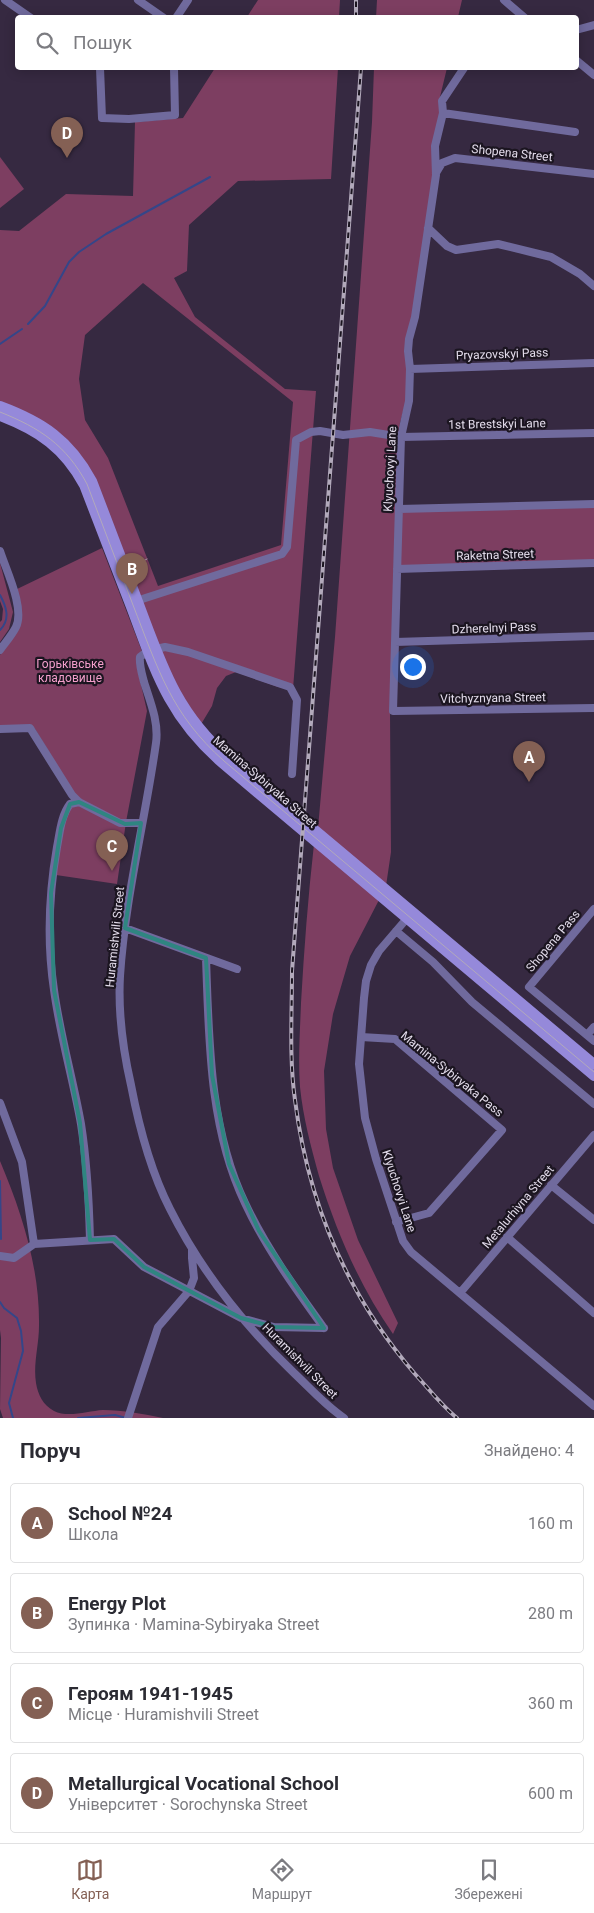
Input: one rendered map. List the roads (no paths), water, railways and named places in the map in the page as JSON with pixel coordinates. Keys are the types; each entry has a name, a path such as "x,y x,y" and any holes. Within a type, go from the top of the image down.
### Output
{"main road":[{"name":"Mamina-Sybiryaka Street","path":"0,406 25,416 49,429 78,458 92,481 152,650 191,719 202,732 277,803 594,1076"},
{"name":"Mamina-Sybiryaka Street","path":"0,416 21,424 43,436 71,463 84,485 134,602"},
{"name":"Mamina-Sybiryaka Street","path":"409,915 594,1064"}],"street":[{"path":"5,0 27,15"},
{"path":"138,0 160,15"},
{"path":"178,15 188,0"},
{"path":"504,0 522,15"},
{"path":"579,29 594,25"},
{"path":"579,62 594,75"},
{"path":"100,70 102,118 129,119 175,115 174,70"},
{"name":"Klyuchovyi Lane","path":"393,711 401,437 409,401 409,339 415,317 436,175 435,146 443,113 442,101 463,70"},
{"path":"443,113 575,132"},
{"name":"Shopena Street","path":"436,175 442,163 454,158 594,174"},
{"path":"428,228 447,246 456,250 498,244 551,257 580,274 594,286"},
{"name":"Pryazovskyi Pass","path":"410,368 594,363"},
{"name":"1st Brestskyi Lane","path":"134,602 282,554 287,547 296,440 302,437 320,431 344,435 370,432 401,437 594,433"},
{"path":"399,509 594,504"},
{"path":"0,551 19,616 16,627 0,650"},
{"name":"Raketna Street","path":"398,569 594,563"},
{"name":"Dzherelnyi Pass","path":"394,642 594,636"},
{"path":"152,650 165,647 188,652 290,687 297,700 292,774"},
{"name":"Huramishvili Street","path":"152,650 139,659 156,720 157,731 125,928 120,977 121,1026 136,1111 146,1148 158,1181 170,1209 192,1249 241,1318 271,1352 330,1408 344,1418"},
{"name":"Vitchyznyana Street","path":"393,711 594,708"},
{"path":"0,729 26,727 33,730 72,794 79,802 120,823 141,824"},
{"path":"79,802 70,804 65,811 61,828 51,893 50,952 54,990 84,1146 89,1196 90,1240"},
{"name":"Shopena Pass","path":"587,1035 529,987 594,909"},
{"name":"Klyuchovyi Lane","path":"409,915 379,951 371,965 366,981 359,1064 365,1118 402,1241 411,1252 594,1406"},
{"path":"125,928 237,969"},
{"path":"396,931 433,962 472,1002 594,1104"},
{"path":"206,958 212,1075 229,1164 244,1202 275,1259 324,1328 274,1327 241,1318"},
{"path":"594,1027 587,1035 594,1041"},
{"name":"Mamina-Sybiryaka Pass","path":"361,1037 395,1039 502,1130 429,1213 396,1222"},
{"path":"0,1103 22,1162 34,1244 14,1258 0,1256"},
{"name":"Metalurhiyna Street","path":"460,1293 594,1135"},
{"path":"552,1185 594,1220"},
{"path":"507,1237 594,1312"},
{"name":"Huramishvili Street","path":"34,1244 114,1239 134,1260 144,1267 241,1318"},
{"name":"Huramishvili Street","path":"189,1291 194,1278 192,1249"},
{"path":"129,1416 158,1327 189,1291"}],"waterway":[{"path":"28,324 45,306 69,262 79,252 106,234 210,177"},
{"path":"0,344 22,329"},
{"path":"0,595 6,608 5,621 0,630"},
{"path":"0,1181 1,1239"},
{"path":"0,1302 4,1308 17,1318 21,1331 23,1351 9,1403 13,1418"},
{"path":"78,1418 115,1415 126,1418"}],"tram line":[{"path":"0,412 28,425 51,439 79,470 87,484 159,670 179,708 206,743 224,761 594,1072"},
{"path":"127,586 127,576 130,568 147,559"}],"railway":[{"path":"356,0 356,15"},
{"path":"361,70 292,971 292,1068 301,1138 310,1175 334,1246 369,1312 391,1344 435,1397 457,1418"}],"place":[{"name":"Metallurgical Vocational School","path":"67,158"},
{"name":"Energy Plot","path":"132,594"},
{"name":"School №24","path":"529,782"},
{"name":"Героям 1941-1945","path":"112,871"}],"park label":[{"name":"Горьківське кладовище","path":"70,671"}]}
